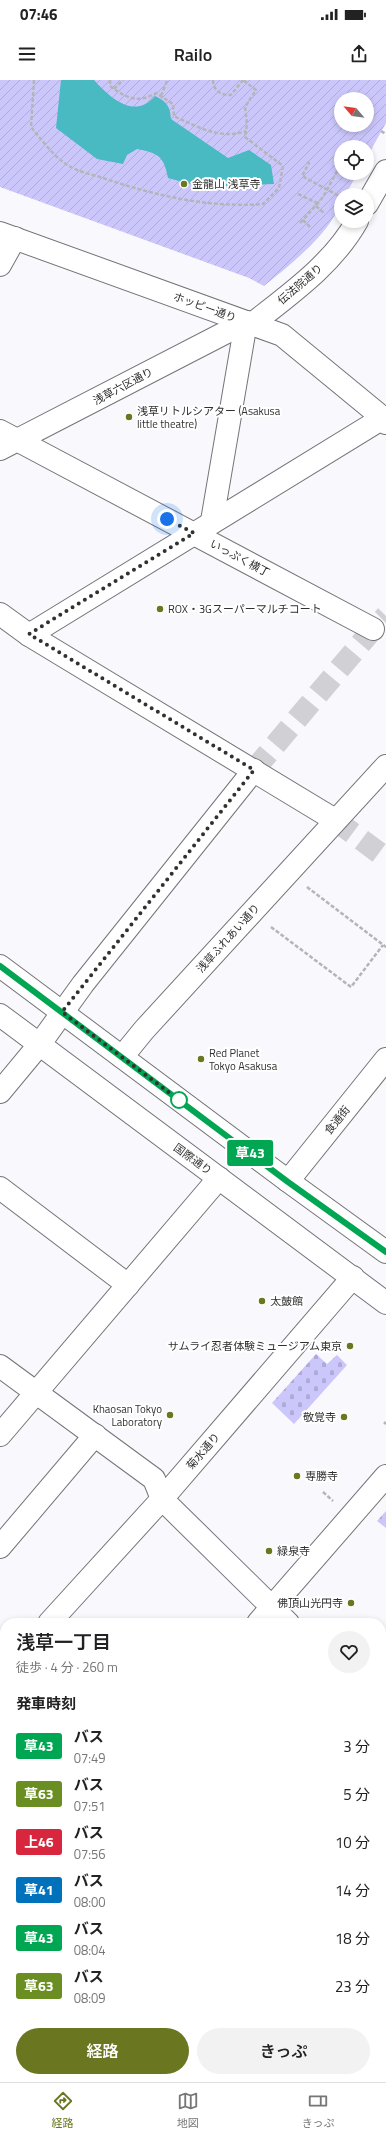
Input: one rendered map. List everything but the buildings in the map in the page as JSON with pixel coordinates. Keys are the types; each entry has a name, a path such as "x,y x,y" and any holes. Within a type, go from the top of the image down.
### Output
{"street":[{"path":"374,192 386,171"},
{"name":"伝法院通り","path":"249,323 309,279 348,237 353,228"},
{"path":"0,265 7,235"},
{"name":"ホッピー通り","path":"7,235 282,335 384,420"},
{"path":"212,521 249,323"},
{"name":"浅草六区通り","path":"6,440 249,323"},
{"path":"29,634 212,521 384,420"},
{"name":"いっぷく横丁","path":"6,440 194,533 373,629"},
{"path":"0,614 29,634 335,820"},
{"name":"浅草ふれあい通り","path":"122,1057 144,1030 386,766"},
{"path":"0,1092 39,1046 62,1012 254,770"},
{"path":"0,966 288,1182 386,1252"},
{"name":"国際通り","path":"0,1015 39,1046 353,1277 386,1303"},
{"name":"食通街","path":"288,1182 386,1058"},
{"path":"0,1436 219,1178"},
{"path":"0,1188 128,1285"},
{"name":"菊水通り","path":"54,1618 162,1499 353,1277"},
{"path":"0,1366 154,1479 162,1499 264,1615 386,1476"},
{"path":"0,1547 94,1435"}],"path":[{"path":"34,80 31,127 53,152 70,167 128,186 194,202 234,206 263,204 279,188 283,166 245,137 245,107 256,90 243,80 231,95 226,95 213,86 213,80"},
{"path":"110,80 110,86 124,97 146,100 156,93 173,104 174,116 190,124 221,135 233,135 246,131"},
{"path":"114,89 123,80"},
{"path":"160,96 167,81 166,80"},
{"path":"381,131 386,134"},
{"path":"307,162 309,163 302,176 334,194"},
{"path":"300,223 327,190 334,178"},
{"path":"298,194 316,204 324,213"},
{"path":"303,220 310,227"},
{"path":"252,912 350,988 385,946 288,872"}],"green space":[{"name":"金龍山 浅草寺","path":"0,80 386,80 386,123 374,144 374,140 334,140 334,180 354,180 349,188 334,188 334,216 332,220 311,245 264,286 249,278 0,187"},
{"path":"316,1354 327,1364 337,1355 347,1365 294,1424 272,1403"},
{"path":"386,1511 386,1528 377,1521"}],"water":[{"path":"61,80 94,80 115,99 123,104 131,106 139,106 147,103 155,96 167,105 170,111 171,119 228,158 249,150 271,165 274,184 201,187 168,178 162,160 159,157 150,152 137,149 127,155 123,164 97,159 56,128"}],"tunnel":[{"path":"254,770 373,629 386,616"},
{"path":"335,820 386,858"}],"bus line":[{"name":"草43","path":"0,966 288,1182 386,1252"}],"place":[{"name":"金龍山 浅草寺","path":"184,184"},
{"name":"浅草リトルシアター (Asakusa little theatre)","path":"129,417"},
{"name":"ROX・3Gスーパーマルチコート","path":"160,609"},
{"name":"Red Planet Tokyo Asakusa","path":"201,1059"},
{"name":"太皷館","path":"262,1301"},
{"name":"サムライ忍者体験ミュージアム東京","path":"350,1346"},
{"name":"Khaosan Tokyo Laboratory","path":"170,1415"},
{"name":"敬覚寺","path":"344,1417"},
{"name":"専勝寺","path":"297,1476"},
{"name":"緑泉寺","path":"269,1551"},
{"name":"佛頂山光円寺","path":"351,1603"}],"route":[{"path":"167,519 194,533 29,634 254,770 62,1012 179,1100"}]}
